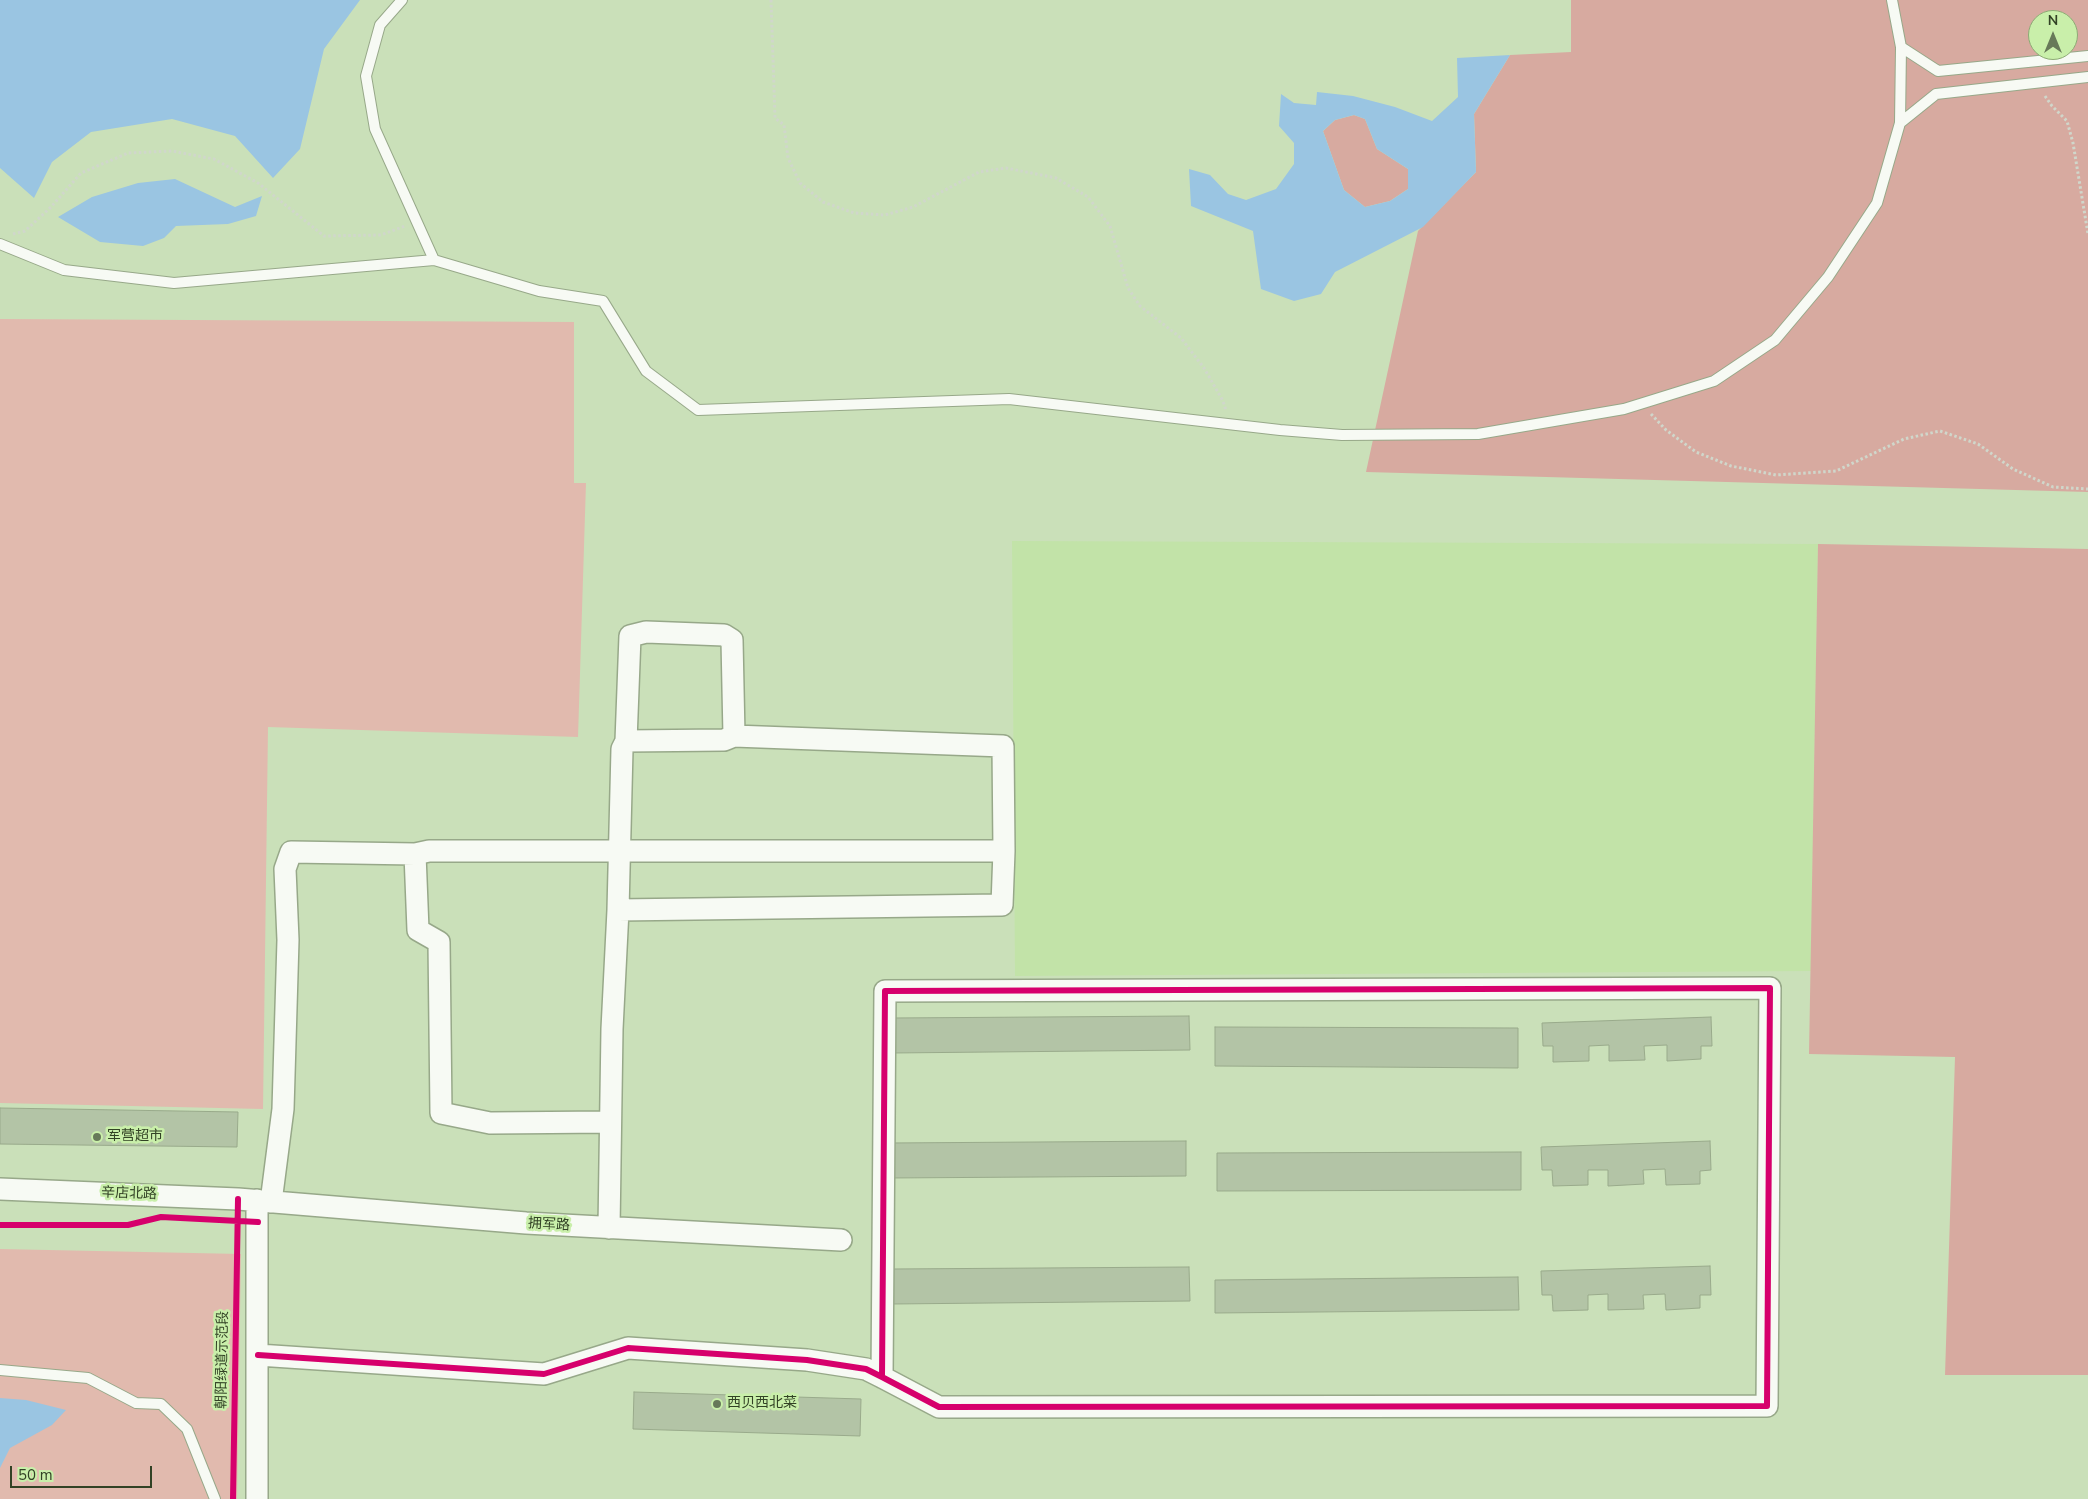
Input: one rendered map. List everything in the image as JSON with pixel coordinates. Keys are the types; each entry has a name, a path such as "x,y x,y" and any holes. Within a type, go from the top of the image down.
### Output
{"street":[{"path":"609,1228 609,1122 618,910 618,851 622,749 626,742 630,636 646,632 724,635 732,640 734,736"},
{"path":"618,910 1002,905 1004,851 1003,746 734,736 724,740 626,742"},
{"path":"257,1499 258,1355 264,1201 283,1109 288,940 286,869 291,852 415,854 429,851 1004,851"},
{"path":"415,854 418,930 439,942 441,1113 490,1123 609,1122"},
{"path":"258,1355 544,1374 628,1348 807,1360 866,1369 939,1407 1768,1406 1770,988 885,991 882,1377"},
{"name":"辛店北路","path":"0,1189 264,1201"},
{"name":"拥军路","path":"264,1201 526,1224 841,1240"}],"lane":[{"path":"402,0 380,25 366,76 376,129 434,260"},
{"path":"0,244 64,270 174,283 434,260 539,291 603,301 646,371 698,410 1009,399 1342,435 1478,434 1624,409 1714,381 1775,340 1828,278 1877,204 1900,124 1902,47 1892,0"},
{"path":"1902,47 1938,71 2088,56"},
{"path":"1900,124 1936,94 2088,77"},
{"path":"0,1370 88,1378 136,1404 162,1404 188,1429 215,1499"}],"path":[{"path":"771,0 775,118 784,125 788,158 800,183 823,202 854,213 885,215 913,207 979,172 1006,168 1056,178 1088,196 1110,226 1128,288 1140,306 1181,338 1204,368 1223,401 1230,424"},
{"path":"2036,83 2052,106 2067,121 2073,143 2088,234"},
{"path":"8,235 24,231 51,207 81,173 128,153 172,151 214,159 258,183 324,236 381,235 417,221"},
{"path":"1641,404 1666,430 1696,452 1731,466 1749,470 1776,475 1836,471 1904,439 1940,431 1978,444 2013,469 2053,486 2088,489"}],"shaded area":[{"path":"1571,0 2088,0 2088,492 1366,472 1418,231 1476,172 1474,114 1510,55 1571,52"},
{"path":"1354,115 1365,119 1377,149 1408,169 1408,189 1390,201 1365,207 1344,190 1323,131 1335,120"},
{"path":"0,319 574,322 574,483 586,483 578,737 268,727 263,1109 0,1103"},
{"path":"1012,541 1818,544 1811,971 1015,976"},
{"path":"1818,544 2088,549 2088,1375 1945,1375 1955,1057 1809,1054"},
{"path":"0,1249 241,1254 237,1499 0,1499"}],"water":[{"path":"0,0 360,0 324,49 300,149 273,178 235,136 172,119 91,132 52,162 34,198 0,168"},
{"path":"1510,55 1474,114 1476,172 1423,227 1335,272 1321,294 1294,301 1261,289 1253,231 1191,206 1189,169 1210,175 1228,194 1246,200 1276,189 1294,164 1294,143 1279,126 1281,94 1294,103 1316,105 1317,92 1353,96 1395,107 1432,121 1458,97 1457,58","holes":["1354,115 1365,119 1377,149 1408,169 1408,189 1390,201 1365,207 1344,190 1323,131 1335,120"]},
{"path":"175,179 235,207 262,196 256,216 228,224 176,226 164,238 143,246 100,242 58,217 92,197 138,183"},
{"path":"0,1398 26,1400 66,1410 52,1425 10,1448 0,1468"}],"building":[{"path":"1189,1016 1190,1050 892,1053 892,1018"},
{"path":"1711,1017 1712,1046 1701,1046 1701,1059 1667,1061 1667,1045 1644,1046 1645,1060 1609,1061 1609,1045 1589,1046 1589,1061 1553,1062 1553,1046 1543,1046 1542,1023"},
{"path":"1215,1027 1518,1028 1518,1068 1215,1066"},
{"path":"0,1108 238,1112 237,1147 0,1144"},
{"path":"1186,1141 1186,1176 888,1178 888,1143"},
{"path":"1710,1141 1711,1170 1700,1171 1700,1184 1666,1185 1665,1169 1643,1170 1644,1184 1608,1186 1608,1170 1588,1170 1588,1185 1553,1186 1552,1170 1542,1170 1541,1147"},
{"path":"1521,1152 1521,1190 1217,1191 1217,1153"},
{"path":"1710,1266 1711,1295 1700,1295 1700,1308 1666,1310 1665,1294 1643,1295 1644,1309 1608,1310 1608,1294 1588,1295 1588,1310 1553,1311 1552,1295 1542,1295 1541,1271"},
{"path":"1189,1267 1190,1301 892,1304 892,1269"},
{"path":"1518,1277 1519,1310 1215,1313 1215,1280"},
{"path":"634,1392 861,1399 860,1436 633,1429"}],"cycle path":[{"path":"258,1355 544,1374 628,1348 807,1360 866,1369 939,1407 1767,1406 1770,988 885,991 882,1377"},
{"name":"朝阳绿道示范段","path":"233,1499 238,1199"},
{"path":"0,1225 128,1225 161,1217 258,1222"}],"place":[{"name":"军营超市","path":"97,1137"},
{"name":"西贝西北菜","path":"717,1404"}]}
